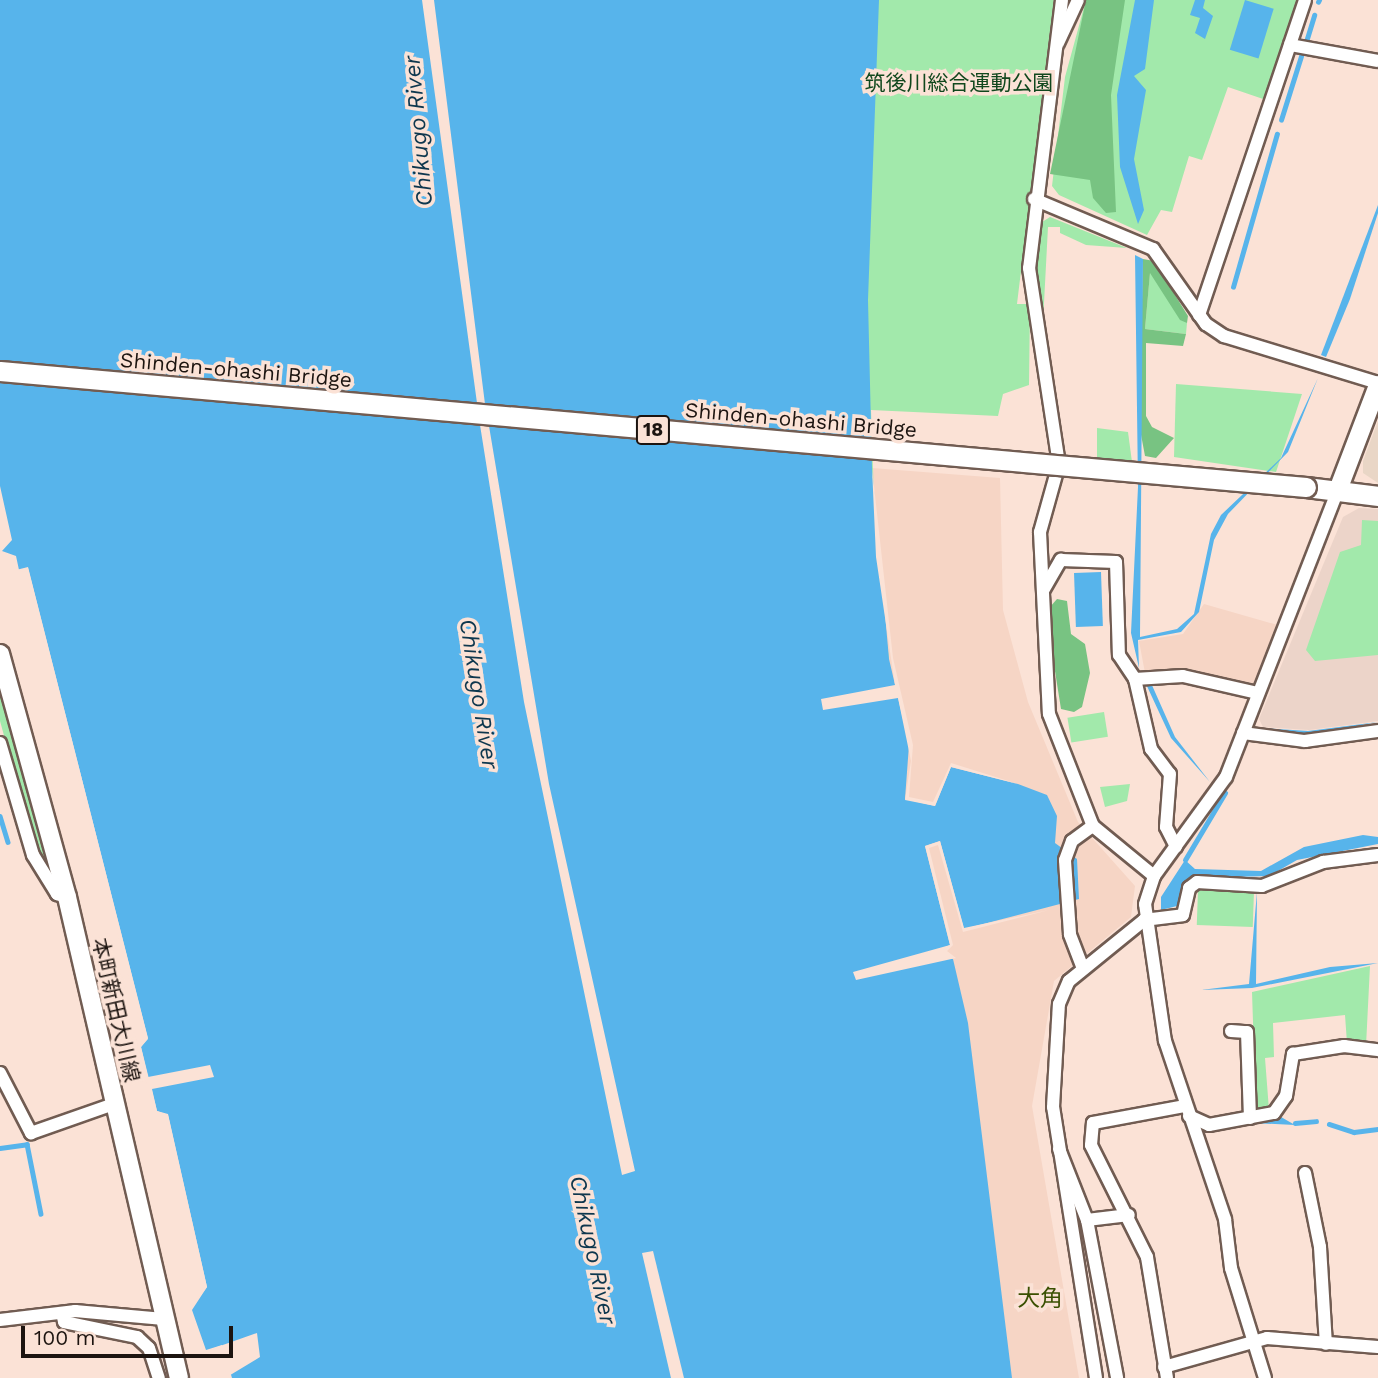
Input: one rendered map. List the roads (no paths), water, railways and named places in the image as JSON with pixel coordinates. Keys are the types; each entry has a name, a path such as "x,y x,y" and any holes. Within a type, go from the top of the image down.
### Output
{"main road":[{"name":"Shinden-ohashi Bridge","path":"0,372 1338,490"},
{"path":"1338,490 1378,384"},
{"name":"18","path":"1338,490 1378,496"},
{"name":"本町新田大川線","path":"0,654 67,897 179,1378"}],"street":[{"path":"1062,0 1034,199 1030,268 1059,464 1040,532 1049,714 1093,826 1154,876"},
{"path":"1056,46 1078,0"},
{"path":"1199,315 1305,0"},
{"path":"1290,46 1378,61"},
{"path":"1034,199 1153,249 1199,315 1224,336 1378,384"},
{"path":"1265,1378 1231,1268 1225,1219 1187,1111 1151,979 1144,920 1154,876 1226,777 1338,490"},
{"path":"1044,589 1061,560 1116,562 1119,655 1135,679 1151,749 1170,774 1166,827 1177,847"},
{"path":"1135,679 1183,676 1258,693"},
{"path":"1243,733 1305,741 1378,731"},
{"path":"0,743 33,855 57,894 67,897"},
{"path":"1082,966 1068,910 1069,847 1093,826"},
{"path":"1096,1378 1057,1146 1059,1004 1082,966 1144,920 1183,915 1189,888 1197,882 1262,886 1323,862 1378,855"},
{"path":"1231,1031 1247,1032 1250,1118"},
{"path":"1378,1050 1344,1046 1293,1054 1281,1108 1250,1118 1209,1125 1187,1111 1093,1123 1091,1145 1101,1171 1129,1215 1147,1257 1166,1373 1276,1337 1378,1347"},
{"path":"0,1073 30,1133 114,1104"},
{"path":"1057,1146 1070,1163 1087,1220 1117,1378"},
{"path":"1305,1173 1320,1247 1326,1344"},
{"path":"1087,1220 1129,1215"},
{"path":"0,1320 62,1313 164,1319"},
{"path":"62,1313 64,1322 137,1337 149,1348 159,1378"}],"water":[{"name":"Chikugo River","path":"0,0 879,0 868,300 872,468 889,659 909,745 905,799 935,806 951,767 1018,784 1047,795 1057,816 1055,843 1077,859 1079,899 964,929 940,841 925,846 950,945 943,948 945,958 953,959 968,1023 1012,1378 232,1378 222,1345 206,1350 192,1310 207,1287 168,1115 157,1111 141,1047 148,1038 28,568 19,570 16,556 2,551 12,540 0,486"},
{"path":"1135,0 1154,0 1145,69 1134,76 1146,90 1134,159 1144,210 1138,224 1120,167 1117,95"},
{"path":"1195,0 1205,0 1203,8 1213,16 1205,39 1195,33 1200,18 1190,15"},
{"path":"1245,0 1274,9 1258,58 1230,50"},
{"path":"1378,205 1378,213 1350,299 1326,357 1321,355"},
{"path":"1135,255 1143,259 1140,637 1177,629 1194,614 1211,534 1221,515 1281,458 1318,378 1288,452 1228,514 1214,540 1199,612 1181,632 1138,640 1139,668 1131,633 1138,487"},
{"path":"1101,572 1103,626 1076,627 1074,573"},
{"path":"1151,683 1175,737 1210,782 1171,738 1146,684"},
{"path":"1378,722 1308,735 1276,734 1263,728 1308,731"},
{"path":"1363,835 1378,837 1378,844 1297,860 1269,876 1196,878 1185,882 1181,905 1161,910 1161,897 1185,860 1195,869 1261,871 1304,847"},
{"path":"1257,892 1256,984 1330,967 1378,963 1252,988 1201,990 1249,984"},
{"path":"1281,1117 1295,1125 1251,1123"}],"waterway":[{"path":"1306,42 1314,15"},
{"path":"1281,120 1301,56"},
{"path":"1233,287 1277,134"},
{"path":"1185,860 1225,793"},
{"path":"0,816 8,842"},
{"path":"1295,1123 1316,1121"},
{"path":"1329,1124 1354,1132 1378,1129"},
{"path":"0,1148 27,1144 41,1214"}],"district":[{"name":"大角","path":"1040,1299"}],"park label":[{"name":"筑後川総合運動公園","path":"959,83"}]}
